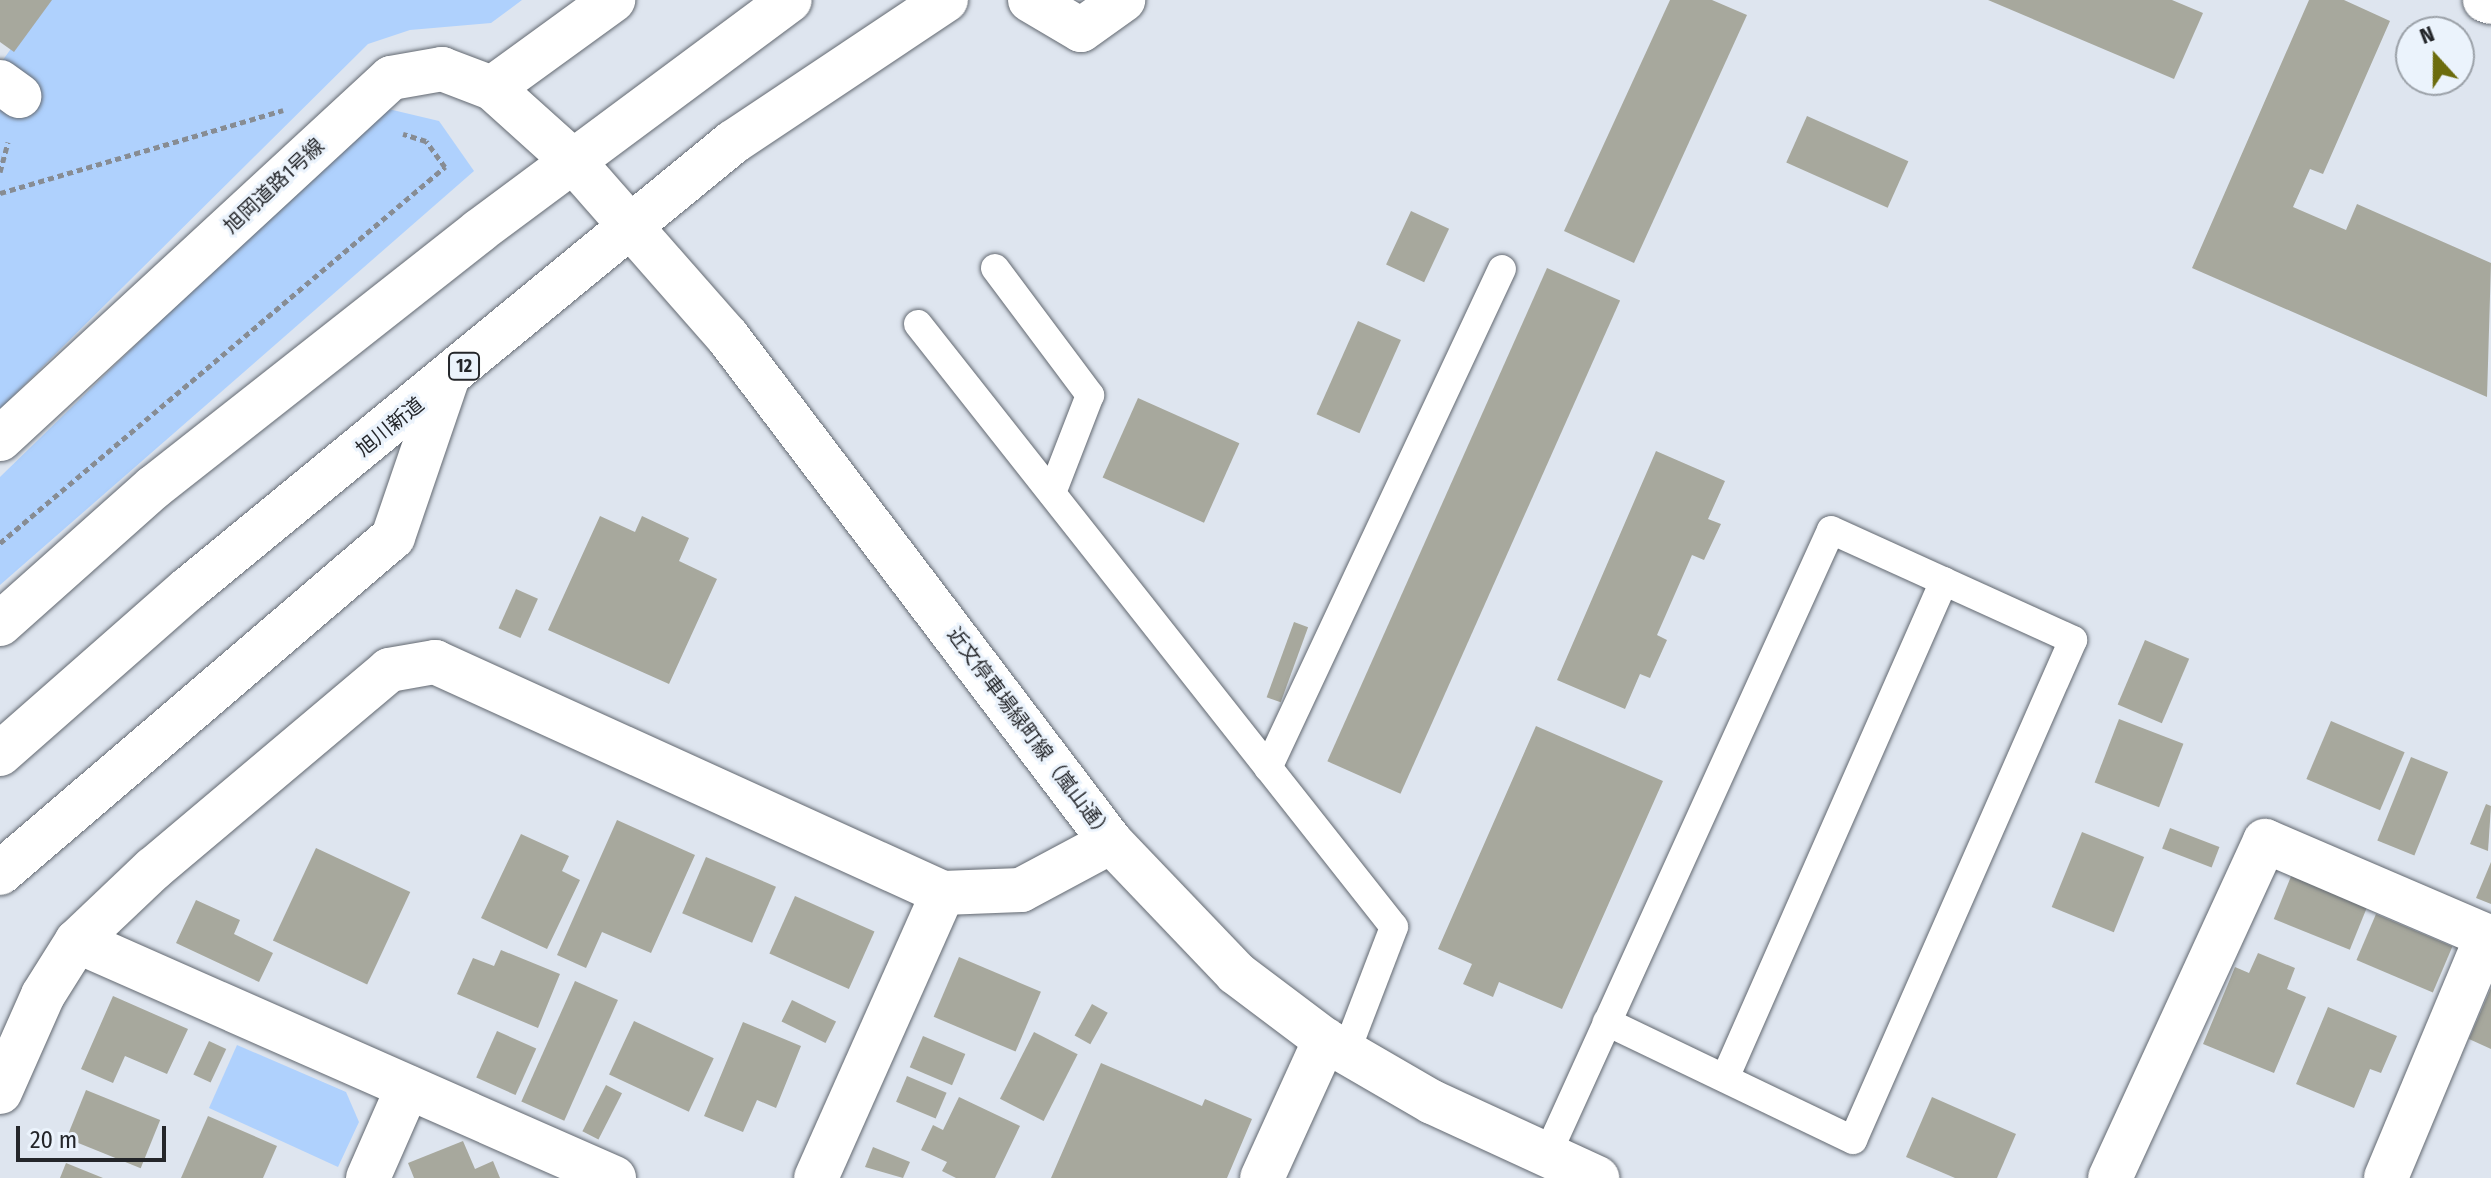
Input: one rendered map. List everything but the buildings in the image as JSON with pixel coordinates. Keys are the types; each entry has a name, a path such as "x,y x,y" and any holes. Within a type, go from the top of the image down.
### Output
{"main road":[{"path":"492,88 613,0"},
{"path":"0,624 154,487 573,161 790,0"},
{"name":"旭川新道","path":"0,754 188,589 446,382 630,225 733,142 946,0"},
{"path":"1030,0 1081,30 1123,0"},
{"path":"2485,0 2491,2"},
{"name":"旭岡道路1号線","path":"0,439 391,78 442,69 492,88 573,161"},
{"name":"近文停車場緑町線（嵐山通）","path":"573,161 727,336 1111,842 1236,973 1335,1046 1432,1102 1597,1178"},
{"path":"0,873 393,537 446,382"},
{"path":"0,1092 43,995 77,941 153,869 389,670 435,662 943,893 1021,890 1111,842"},
{"path":"2110,1178 2265,841 2487,936 2386,1178"},
{"path":"816,1178 943,893"},
{"path":"77,941 614,1178"},
{"path":"1262,1178 1335,1046"},
{"path":"368,1178 408,1087"}],"lane":[{"path":"995,268 1090,395 1052,493"},
{"path":"1268,768 1502,269"},
{"path":"918,324 1394,927 1335,1046"},
{"path":"1547,1155 1607,1022 1831,530 2073,640 1853,1140 1607,1022"},
{"path":"1725,1078 1944,581"}],"path":[{"path":"0,193 286,109"},
{"path":"0,543 445,167 426,141 395,132"}],"shaded area":[{"path":"46,0 522,0 491,23 410,30 368,44 0,409 0,64"},
{"path":"380,107 439,121 474,171 0,585 0,477"},
{"path":"237,1045 346,1092 359,1122 338,1167 209,1108"}]}
